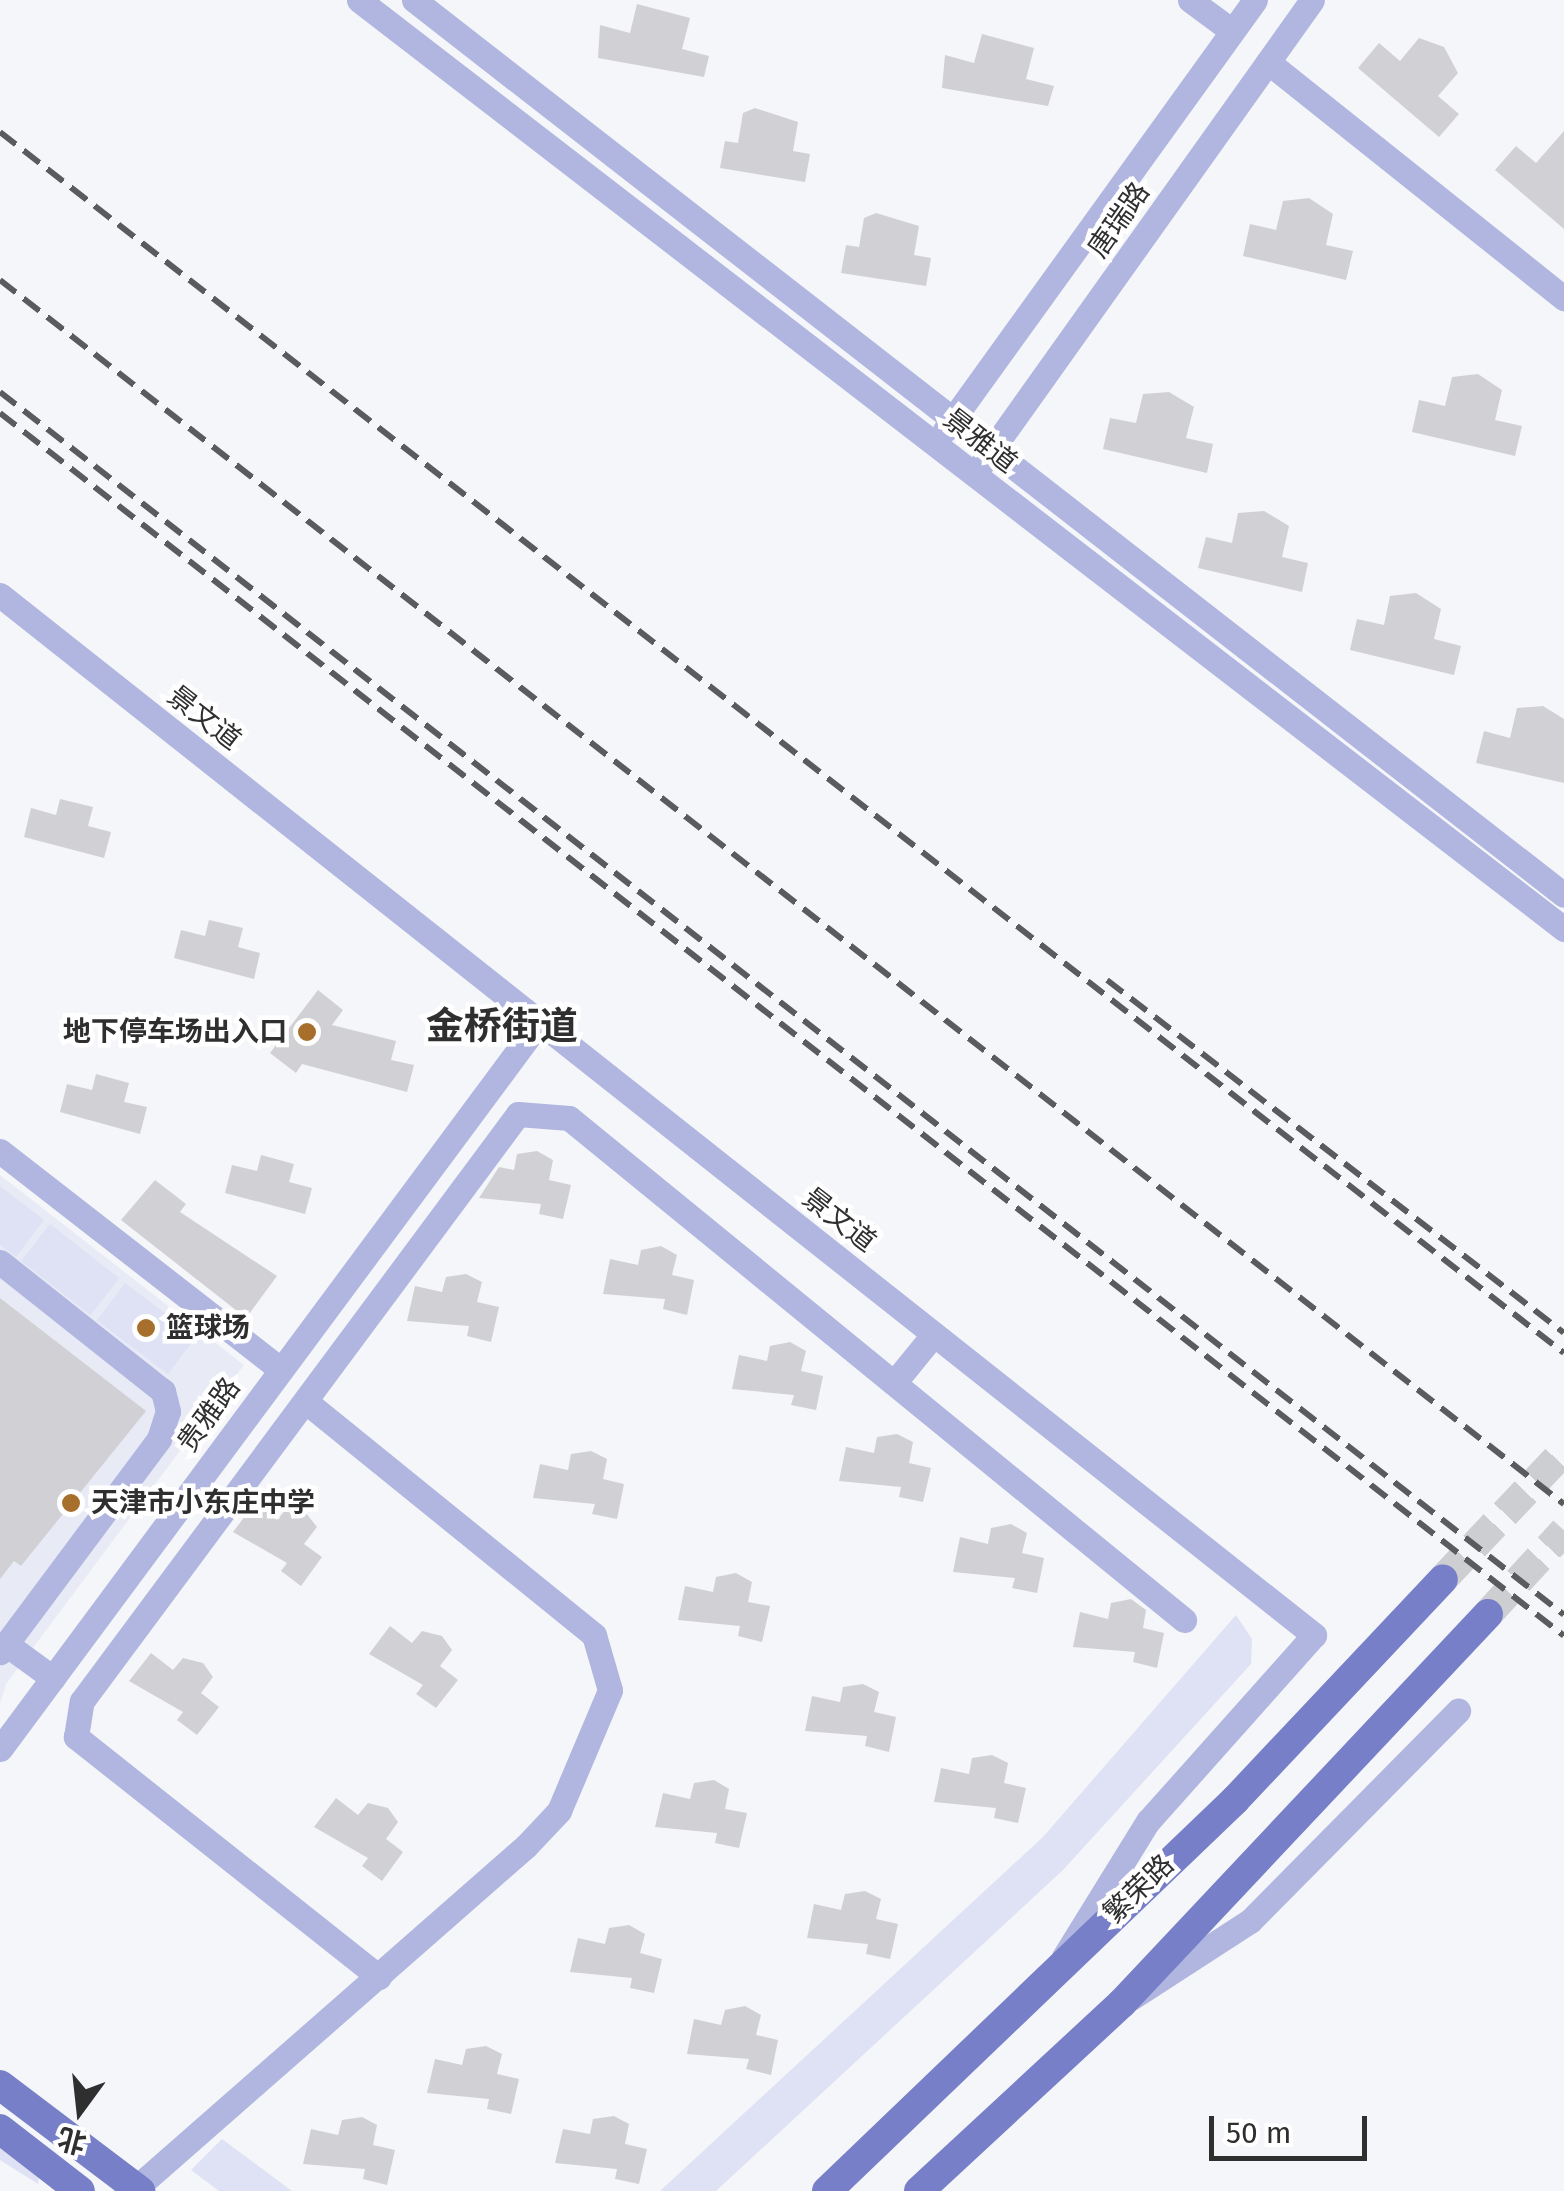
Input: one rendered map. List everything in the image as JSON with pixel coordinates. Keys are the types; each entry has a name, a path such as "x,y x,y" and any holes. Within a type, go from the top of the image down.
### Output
{"main road":[{"name":"繁荣路","path":"826,2191 1234,1800 1443,1579"},
{"path":"919,2191 1122,2003 1488,1614"},
{"path":"0,2085 138,2190"},
{"path":"0,2129 80,2191"}],"street":[{"name":"景雅道","path":"359,0 1564,929"},
{"name":"景雅道","path":"414,0 1564,895"},
{"path":"1190,0 1232,32"},
{"name":"唐瑞路","path":"934,444 1255,0"},
{"name":"唐瑞路","path":"974,474 1312,0"},
{"path":"1268,62 1564,298"},
{"name":"景文道","path":"0,595 1314,1635 1148,1821 1061,1964"},
{"name":"贵雅路","path":"0,1749 540,1022"},
{"path":"379,1976 76,1737 82,1701 310,1405 518,1114 569,1118 1184,1620"},
{"path":"0,1151 280,1369"},
{"path":"0,1262 163,1391 168,1411 158,1439 3,1648 52,1678"},
{"path":"894,1383 934,1334"},
{"path":"138,2190 559,1810 610,1690 594,1635 310,1405"},
{"path":"1122,2003 1250,1921 1458,1711"}],"shaded area":[{"name":"天津市小东庄中学","path":"0,1175 244,1365 6,1684 0,1704"},
{"path":"0,1186 44,1220 16,1257 0,1245"},
{"name":"篮球场","path":"50,1224 119,1278 90,1315 21,1261"},
{"name":"篮球场","path":"125,1283 196,1337 168,1374 97,1321"},
{"path":"1236,1615 1252,1639 1251,1664 1063,1870 716,2191 660,2191 1043,1837"},
{"path":"222,2139 292,2191 219,2191 191,2170"},
{"path":"0,2147 39,2176 38,2184 0,2160"}],"building":[{"path":"637,4 690,18 682,49 709,56 704,77 598,58 600,25 630,33"},
{"path":"982,34 1034,48 1026,79 1054,86 1048,106 942,88 945,55 974,63"},
{"path":"1419,38 1444,47 1458,73 1438,96 1459,114 1439,137 1358,68 1379,43 1400,61"},
{"path":"755,108 798,122 793,151 810,154 805,182 720,168 725,141 738,143 743,113"},
{"path":"1564,131 1564,229 1495,170 1516,146 1536,163"},
{"path":"1309,198 1333,214 1326,245 1353,251 1346,280 1243,256 1250,224 1276,230 1283,201"},
{"path":"876,213 919,226 914,255 931,258 926,286 841,273 846,245 859,247 864,218"},
{"path":"1478,374 1502,390 1495,420 1522,426 1515,456 1412,432 1419,400 1445,406 1452,377"},
{"path":"1169,392 1194,407 1186,438 1213,444 1207,473 1103,449 1110,418 1136,423 1143,394"},
{"path":"1264,511 1289,526 1282,557 1308,563 1302,592 1198,568 1206,537 1232,543 1238,513"},
{"path":"1416,593 1441,609 1434,639 1461,646 1454,675 1350,650 1357,619 1384,625 1390,596"},
{"path":"1543,706 1564,719 1564,783 1476,763 1484,731 1510,738 1517,708"},
{"path":"60,799 93,807 88,826 111,832 104,858 24,837 31,808 56,815"},
{"path":"209,920 243,928 238,947 260,953 254,979 174,958 181,930 205,936"},
{"path":"318,990 343,1010 332,1025 396,1041 391,1060 414,1065 407,1092 302,1064 296,1073 270,1053"},
{"path":"96,1074 129,1083 124,1102 147,1107 140,1134 60,1112 67,1084 92,1090"},
{"path":"537,1151 553,1160 549,1180 571,1185 563,1219 539,1214 541,1204 479,1198 499,1167 514,1170 517,1154"},
{"path":"261,1155 294,1164 289,1182 312,1188 305,1214 225,1193 232,1165 257,1171"},
{"path":"155,1180 186,1204 180,1212 277,1276 246,1318 121,1220"},
{"path":"661,1246 677,1255 672,1275 694,1280 687,1315 663,1309 665,1299 603,1294 610,1259 638,1265 641,1250"},
{"path":"466,1274 482,1282 477,1302 499,1307 491,1342 467,1336 469,1326 407,1321 415,1286 442,1292 446,1277"},
{"path":"0,1298 146,1411 21,1566 14,1561 0,1579"},
{"path":"790,1342 806,1351 801,1371 823,1376 816,1410 791,1405 794,1395 732,1389 739,1355 767,1361 770,1346"},
{"path":"897,1434 913,1442 909,1463 931,1468 923,1502 899,1497 901,1487 839,1481 846,1447 874,1453 877,1437"},
{"path":"591,1451 607,1459 603,1479 624,1484 617,1519 592,1514 595,1504 533,1498 540,1464 568,1470 571,1454"},
{"path":"255,1503 277,1520 287,1508 306,1513 317,1527 304,1544 322,1557 301,1586 281,1571 287,1563 233,1532"},
{"path":"1011,1524 1027,1533 1022,1553 1044,1558 1037,1593 1012,1588 1015,1578 953,1572 960,1537 988,1544 991,1528"},
{"path":"736,1573 752,1582 748,1602 770,1606 762,1642 738,1636 740,1626 678,1620 685,1586 713,1592 716,1577"},
{"path":"1131,1599 1146,1610 1143,1628 1164,1633 1157,1668 1133,1662 1135,1652 1073,1647 1080,1612 1108,1619 1111,1603"},
{"path":"390,1626 412,1643 422,1631 442,1636 452,1650 440,1666 458,1680 436,1708 416,1694 423,1685 369,1654"},
{"path":"151,1653 173,1670 183,1658 203,1663 213,1677 201,1693 219,1707 197,1735 177,1720 183,1712 129,1681"},
{"path":"863,1684 879,1692 874,1712 896,1717 889,1752 865,1746 867,1736 805,1731 812,1696 840,1702 843,1687"},
{"path":"992,1755 1008,1763 1004,1783 1026,1788 1018,1823 994,1818 996,1808 934,1802 941,1768 969,1774 972,1758"},
{"path":"714,1780 729,1789 725,1809 747,1813 739,1848 715,1843 717,1833 655,1827 663,1793 690,1799 694,1783"},
{"path":"336,1798 358,1815 368,1803 388,1808 398,1822 386,1839 403,1852 382,1881 362,1866 368,1858 314,1827"},
{"path":"865,1891 881,1899 876,1919 898,1924 890,1959 866,1954 868,1944 807,1938 814,1904 841,1910 845,1894"},
{"path":"629,1925 645,1934 640,1953 662,1959 654,1993 630,1988 632,1978 570,1972 578,1938 605,1944 609,1928"},
{"path":"745,2006 761,2015 756,2035 778,2040 771,2075 746,2069 749,2059 687,2054 694,2019 721,2025 725,2010"},
{"path":"486,2046 502,2054 497,2074 519,2079 511,2114 487,2109 489,2099 427,2093 435,2059 462,2065 466,2049"},
{"path":"614,2116 629,2124 625,2144 647,2149 639,2184 615,2179 617,2169 555,2163 563,2129 590,2134 593,2119"},
{"path":"362,2117 377,2125 373,2145 395,2150 387,2185 363,2179 365,2169 303,2164 311,2129 338,2135 342,2120"}],"tunnel":[{"path":"1443,1579 1564,1451"},
{"path":"1488,1614 1564,1531"}],"railway":[{"path":"0,132 1564,1353"},
{"path":"0,280 1564,1504"},
{"path":"0,392 1564,1615"},
{"path":"0,413 1564,1636"},
{"path":"1107,980 1564,1333"}],"place":[{"name":"地下停车场出入口","path":"307,1032"},
{"name":"篮球场","path":"146,1328"},
{"name":"天津市小东庄中学","path":"71,1503"}],"district":[{"name":"金桥街道","path":"502,1027"}]}
